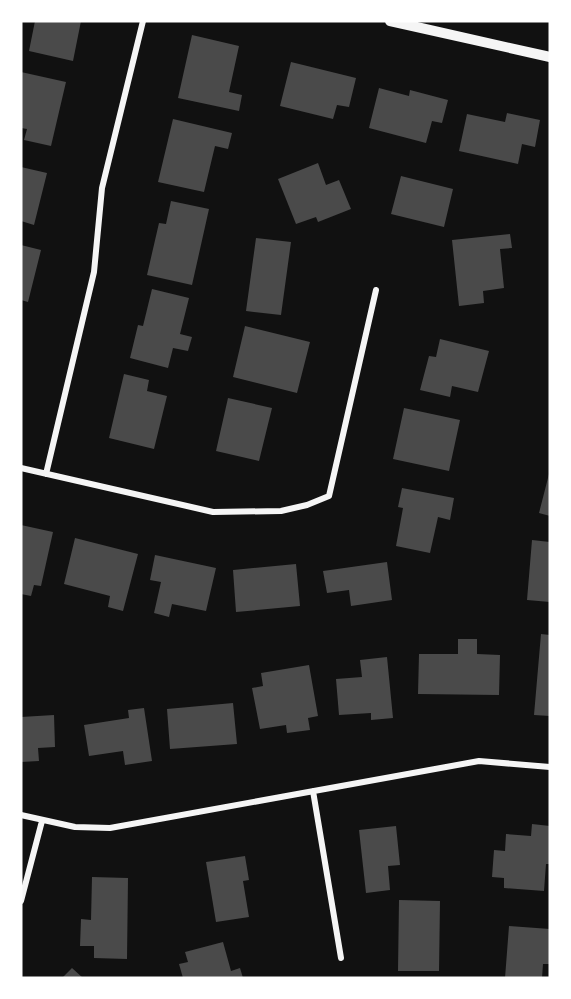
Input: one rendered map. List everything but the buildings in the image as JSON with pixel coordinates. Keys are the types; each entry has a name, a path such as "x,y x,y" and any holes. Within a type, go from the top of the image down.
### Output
{"street":[{"path":"46,474 94,272 102,188 143,21"},
{"path":"390,21 550,57"},
{"path":"21,468 213,512 281,511 307,505 329,496 375,290"},
{"path":"21,815 75,827 110,828 479,761 550,766"},
{"path":"314,791 341,958"},
{"path":"21,901 42,820"}]}
